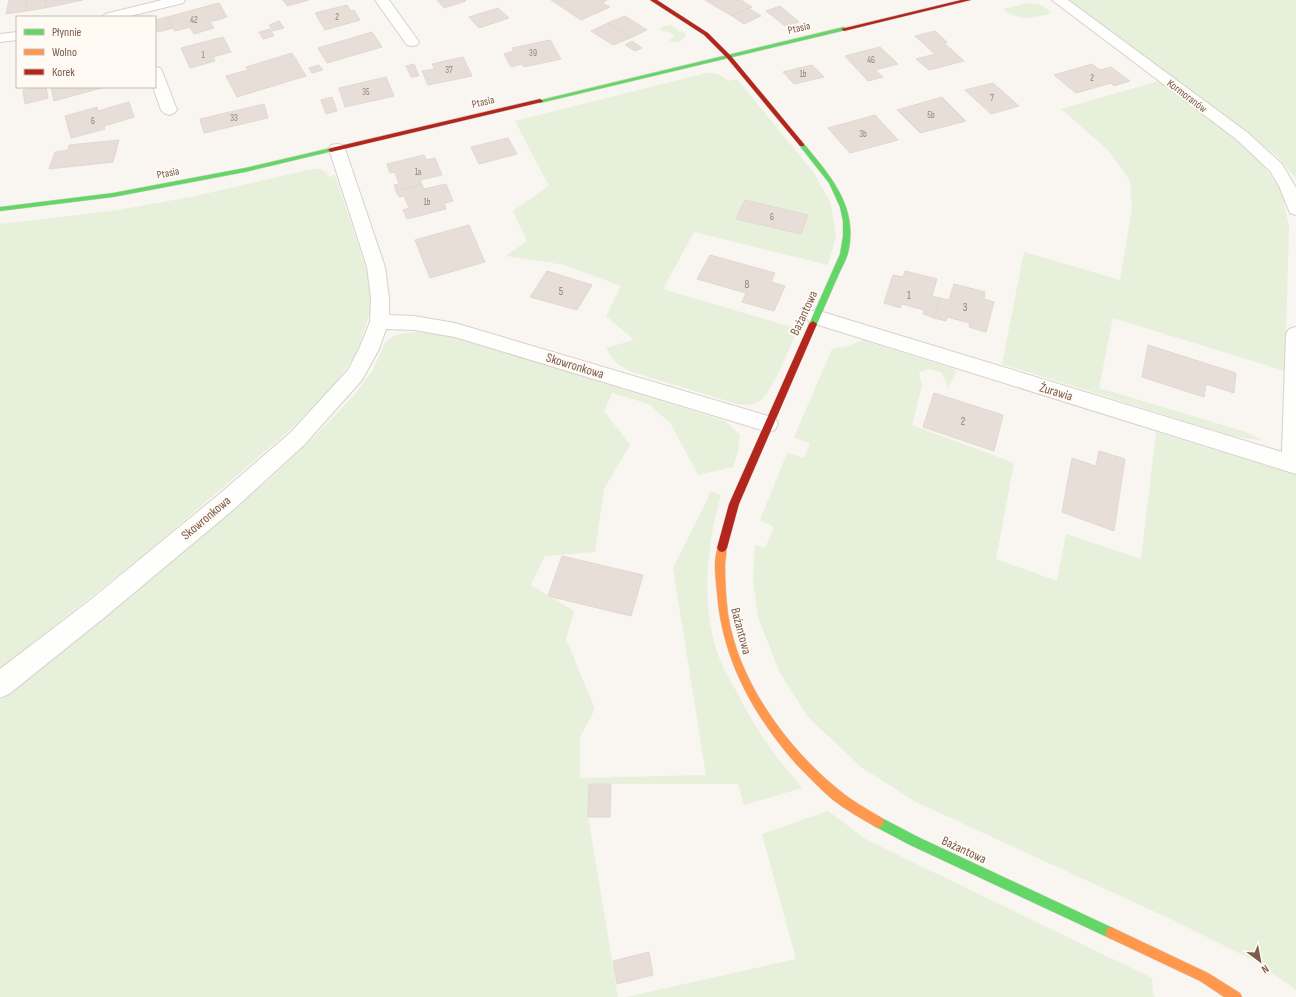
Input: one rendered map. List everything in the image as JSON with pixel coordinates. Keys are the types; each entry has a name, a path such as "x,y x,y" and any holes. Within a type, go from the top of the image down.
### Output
{"street":[{"path":"118,16 133,14 178,0"},
{"path":"382,0 412,42"},
{"name":"Bażantowa","path":"653,0 706,34 729,57 837,189 844,207 848,231 847,244 840,265 768,424 734,504 721,551 721,606 738,669 754,700 791,750 831,791 881,824 1204,977 1236,997"},
{"name":"Ptasia","path":"0,210 121,194 237,171 337,149 968,0"},
{"name":"Kormoranów","path":"1059,0 1242,136 1276,168 1287,186 1296,209"},
{"path":"0,38 16,36"},
{"path":"156,74 169,110"},
{"name":"Skowronkowa","path":"0,686 97,609 206,518 297,439 355,375 369,349 379,322 380,298 376,267 337,149"},
{"name":"Żurawia","path":"816,317 1294,465"},
{"name":"Skowronkowa","path":"379,322 414,323 456,330 768,424"},
{"path":"1294,465 1296,334"}],"green space":[{"path":"1069,0 1296,0 1296,179 1278,157 1254,137"},
{"path":"1028,3 1041,5 1052,13 1027,18 1015,16 1003,9"},
{"path":"671,25 679,31 685,32 684,35 686,36 679,42 670,41 669,40 674,36 672,33 660,30 661,27"},
{"path":"706,73 718,74 728,81 737,79 814,173 831,204 836,237 828,265 694,232 663,289 798,329 770,388 761,400 749,405 737,404 629,371 615,362 606,348 634,340 606,316 621,286 565,265 506,256 527,241 513,211 549,186 515,121"},
{"path":"1159,81 1231,135 1258,159 1281,190 1289,226 1285,371 1113,318 1099,388 1243,431 1264,441 1233,436 1002,364 1024,252 1120,280 1132,209 1130,181 1109,151 1061,109"},
{"path":"320,169 327,173 328,177 335,175 368,275 371,310 355,356 330,390 284,435 146,553 0,669 0,224 112,211 196,196 308,170"},
{"path":"414,332 447,335 725,421 740,435 738,452 733,467 698,475 671,424 649,404 612,393 604,411 630,445 604,489 595,552 545,556 531,585 574,611 566,639 595,709 580,737 580,778 706,775 673,568 709,496 708,494 712,492 721,495 712,536 707,578 710,619 714,640 723,667 753,722 770,748 802,788 744,805 738,784 589,784 588,817 618,997 0,997 0,701 269,480 324,427 356,393 373,370 385,343 395,335"},
{"path":"862,340 957,370 948,388 942,373 929,369 919,372 922,385 912,425 1014,463 996,559 1057,581 1066,534 1141,559 1156,432 1296,475 1296,990 1257,962 1177,922 916,802 861,767 808,717 779,671 758,617 753,579 755,545 765,548 774,527 760,520 787,453 804,458 810,444 794,437 832,349 848,346"},
{"path":"828,811 867,840 1152,978 1153,993 1155,997 626,997 796,959 762,834"}],"building":[{"path":"9,0 27,0 26,11 6,14"},
{"path":"27,0 46,0 45,8 26,11"},
{"path":"46,0 64,0 64,4 45,8"},
{"path":"64,0 83,0 64,4"},
{"path":"283,0 309,0 287,6"},
{"path":"437,0 465,0 466,1 444,8"},
{"path":"551,0 607,0 602,3 610,7 581,20"},
{"path":"705,0 741,0 752,7 732,16"},
{"path":"219,3 227,17 210,22 214,28 194,34 190,27 175,31 167,17"},
{"path":"347,5 351,11 354,10 360,20 325,30 315,13"},
{"path":"780,6 799,22 785,26 766,11"},
{"path":"498,8 509,18 479,28 469,17"},
{"path":"748,8 761,16 744,24 732,16"},
{"path":"625,16 647,30 630,38 608,23"},
{"path":"167,17 173,28 158,32 156,29 156,20"},
{"path":"279,21 284,28 273,31 269,25"},
{"path":"608,23 630,38 613,45 591,31"},
{"path":"270,29 274,36 263,39 259,32"},
{"path":"935,31 947,42 944,43 964,61 929,70 916,59 935,54 915,36"},
{"path":"372,32 382,47 327,63 318,48"},
{"path":"223,37 231,52 213,57 215,61 190,68 181,48"},
{"path":"550,40 561,59 524,67 522,64 511,67 504,54 514,51 512,48"},
{"path":"632,41 642,48 635,51 625,45"},
{"path":"880,47 898,64 875,70 883,77 868,81 845,56"},
{"path":"292,53 306,76 237,97 226,76 248,70 246,67"},
{"path":"463,57 472,76 428,85 422,71 435,69 432,64"},
{"path":"414,64 419,76 411,77 406,66"},
{"path":"1092,64 1100,70 1111,67 1130,81 1114,86 1111,83 1076,93 1054,75"},
{"path":"319,65 323,70 312,73 309,68"},
{"path":"812,65 824,77 794,84 783,72"},
{"path":"386,77 394,96 345,107 339,88"},
{"path":"993,83 1019,106 991,114 965,90"},
{"path":"31,88 46,88 48,98 25,104 23,90"},
{"path":"51,88 101,88 54,101"},
{"path":"332,97 337,111 326,114 321,100"},
{"path":"942,97 966,121 920,133 897,110"},
{"path":"129,102 134,117 104,126 105,129 71,138 65,116 97,107 98,111"},
{"path":"264,104 268,118 204,133 200,119"},
{"path":"875,115 898,140 850,153 828,128"},
{"path":"508,138 517,154 479,164 471,147"},
{"path":"119,140 113,162 49,169 55,152 68,150 69,145"},
{"path":"424,155 426,160 435,158 442,175 420,180 422,185 396,191 394,185 399,184 395,172 390,173 387,164"},
{"path":"446,184 453,201 444,203 446,209 407,219 403,210 409,208 404,196 399,197 396,191 422,185 424,189"},
{"path":"745,200 808,215 801,234 736,219"},
{"path":"469,225 485,262 430,278 415,240"},
{"path":"710,255 775,273 771,282 785,286 774,311 742,302 746,293 697,279"},
{"path":"547,271 592,285 577,310 530,297"},
{"path":"905,271 937,279 932,296 940,298 934,318 923,314 924,310 902,304 900,308 884,303 893,275 903,277"},
{"path":"954,284 985,292 984,299 994,302 986,332 969,327 970,323 947,317 946,321 934,318 940,298 949,300"},
{"path":"1148,345 1236,373 1234,393 1206,384 1204,397 1142,377"},
{"path":"934,393 1003,415 994,451 923,427"},
{"path":"1099,451 1125,459 1114,531 1062,512 1072,458 1096,466"},
{"path":"562,556 643,575 631,616 548,596"},
{"path":"589,784 611,784 610,817 588,817"},
{"path":"649,952 653,975 617,984 613,961"}],"traffic: fast":[{"path":"540,101 844,29"},
{"path":"802,145 823,170 838,194 843,207 847,236 844,254 813,324"},
{"path":"0,209 113,195 245,170 331,150"},
{"path":"878,822 914,841 1111,933"}],"traffic: slow":[{"path":"722,548 720,566 723,614 730,643 740,671 754,698 788,747 809,769 841,799 878,822"},
{"path":"1111,933 1204,977 1236,997"}],"traffic: jam":[{"path":"653,0 706,34 729,57 802,145"},
{"path":"844,29 968,0"},
{"path":"331,150 540,101"},
{"path":"722,548 734,504 813,324"}]}
